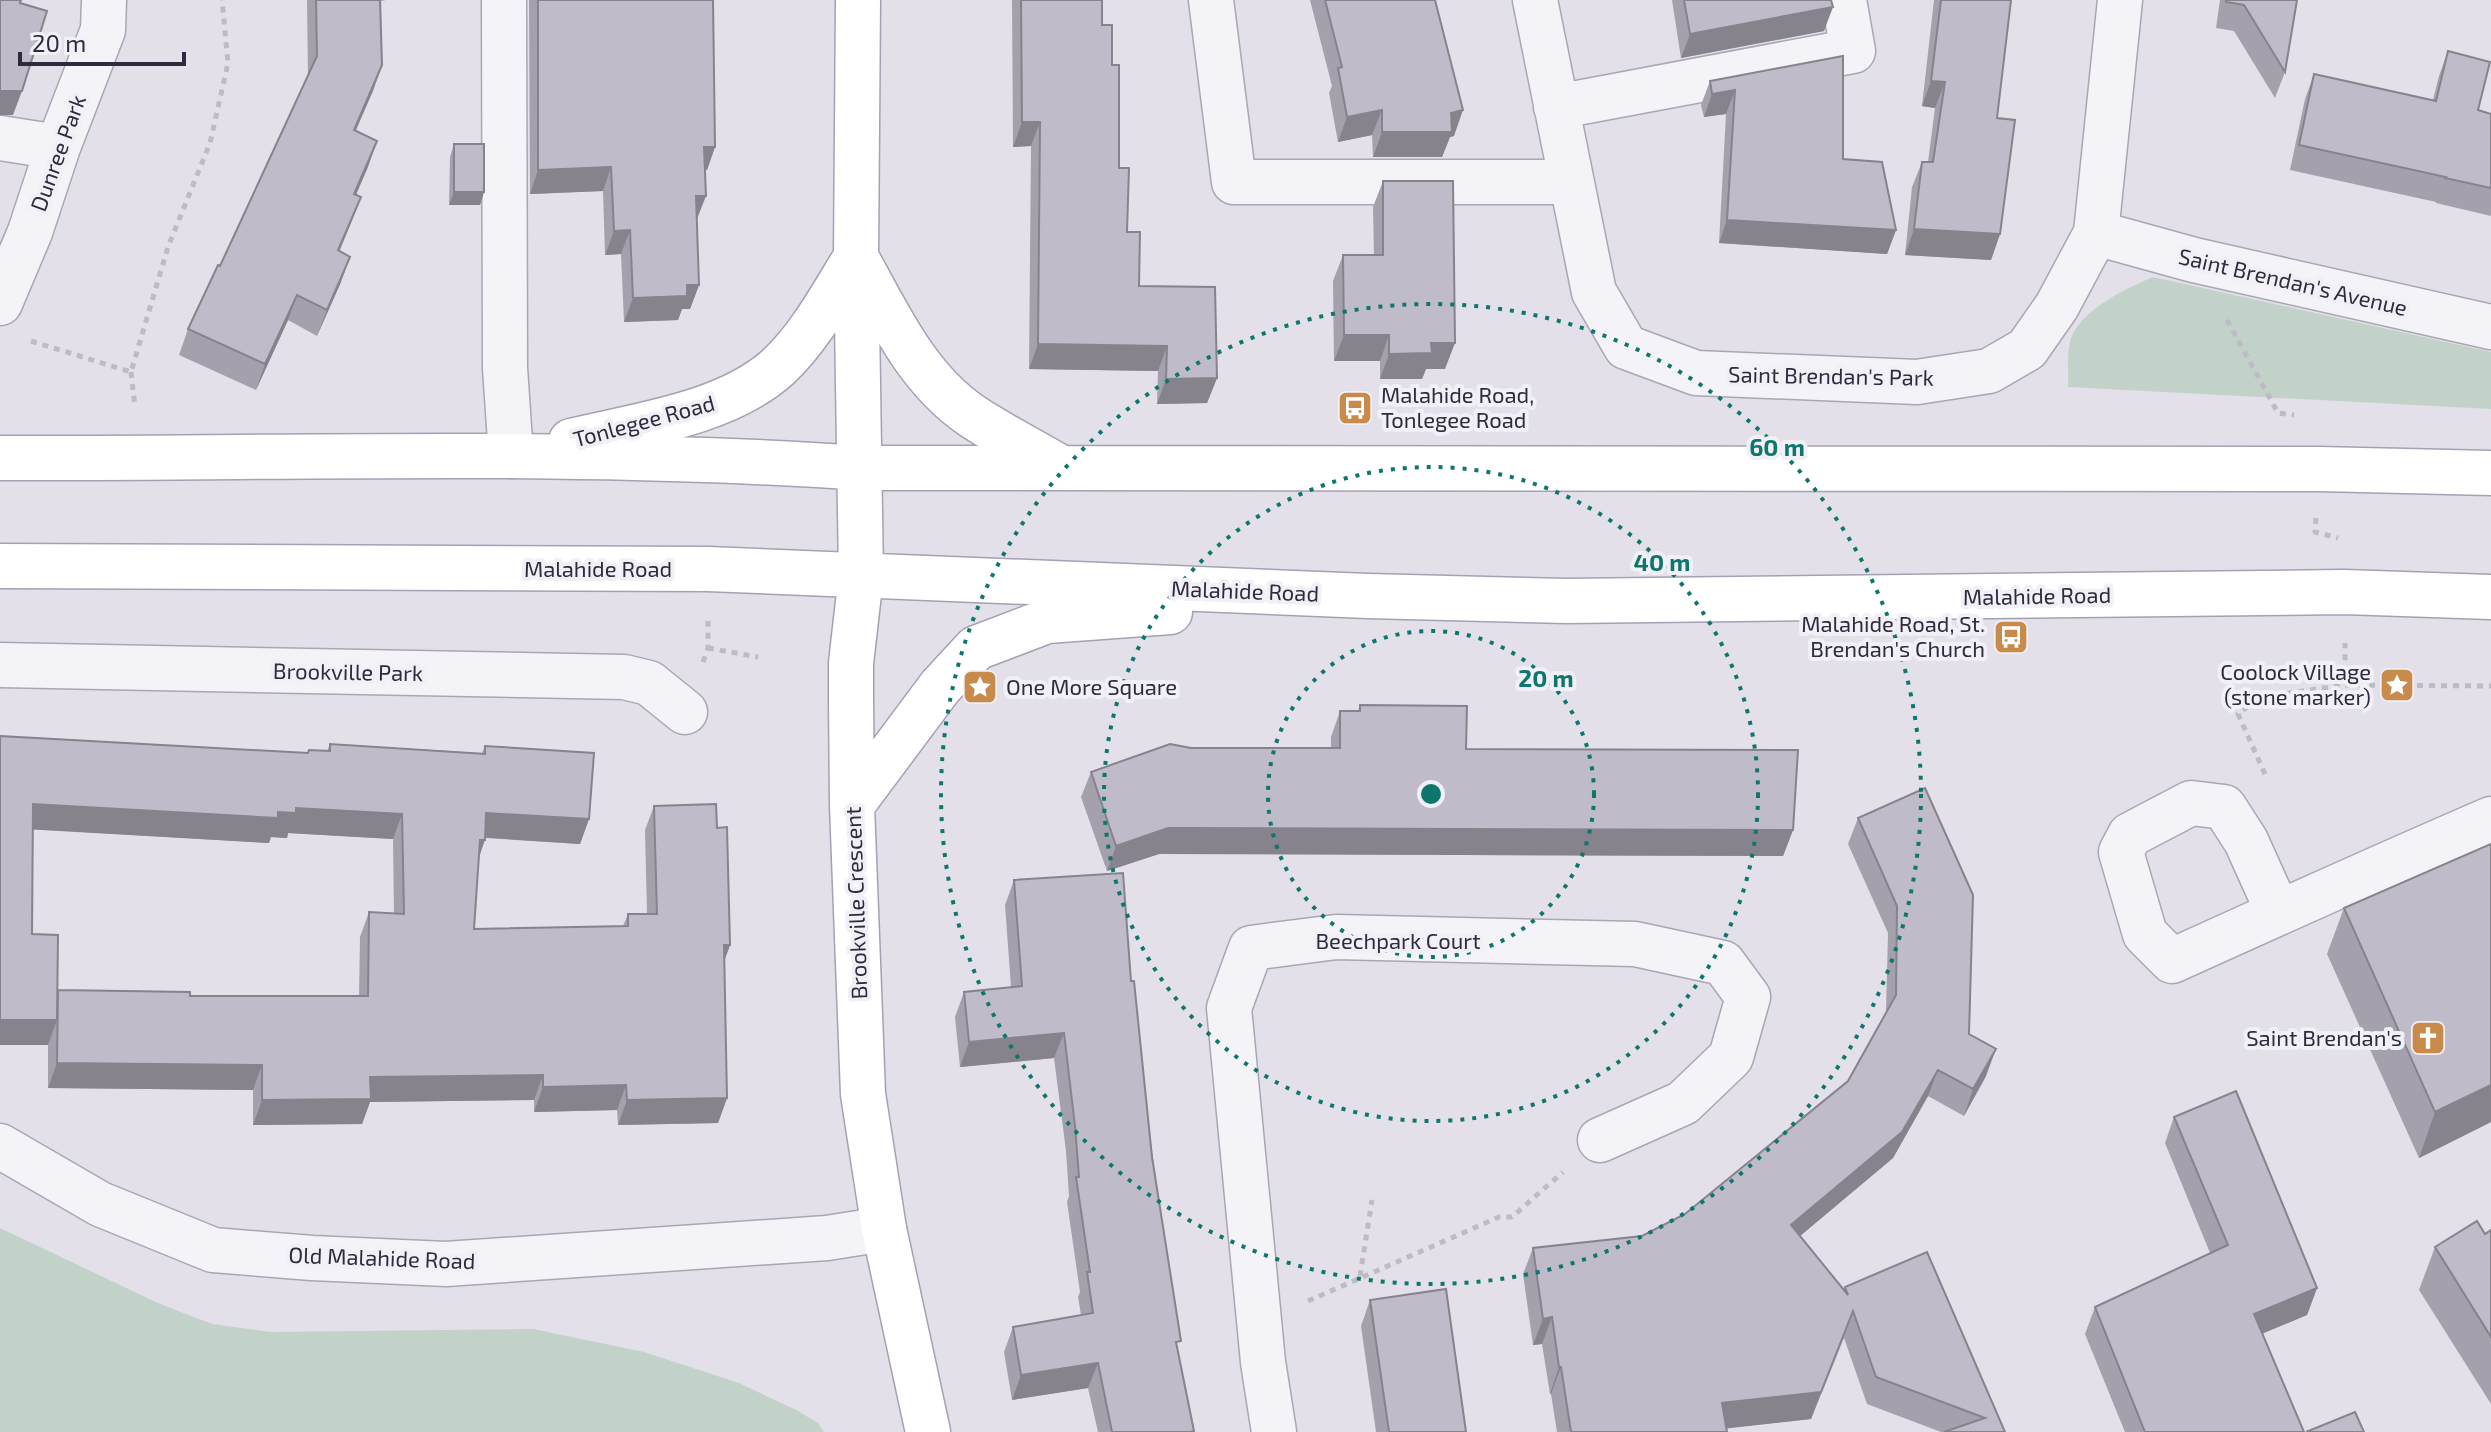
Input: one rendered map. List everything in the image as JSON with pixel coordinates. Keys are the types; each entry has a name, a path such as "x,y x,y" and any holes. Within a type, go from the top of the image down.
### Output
{"main road":[{"path":"858,0 856,257 861,576"},
{"name":"Tonlegee Road","path":"511,456 692,412 751,388 779,366 818,320 856,257"},
{"path":"856,257 898,333 922,369 949,397 971,416 1061,467"},
{"path":"0,458 511,456 760,461 861,468 2319,469 2491,473"},
{"name":"Malahide Road","path":"0,566 708,569 1368,596 1567,601 2344,592 2491,597"},
{"name":"Brookville Crescent","path":"861,576 851,663 852,805 863,1094 884,1229 928,1432"},
{"path":"852,805 940,687 976,648 1047,621 1368,596"}],"street":[{"name":"Dunree Park","path":"11,320 30,232 58,147 103,30 104,0"},
{"path":"504,0 505,368 511,456"},
{"path":"1211,0 1234,182 1571,182"},
{"name":"Saint Brendan's Park","path":"1535,0 1594,292 1626,347 1696,373 1917,382 1989,371 2027,349 2057,306 2096,233 2120,0"},
{"path":"1556,107 1853,51 1844,0"},
{"path":"0,138 58,147"},
{"name":"Saint Brendan's Avenue","path":"2096,233 2194,260 2491,327"},
{"name":"Brookville Park","path":"0,665 624,677 649,683 685,712"},
{"path":"2278,912 2491,819"},
{"name":"Beechpark Court","path":"1274,1432 1259,1323 1229,1008 1251,948 1336,937 1635,944 1723,963 1748,997 1731,1057 1683,1103 1600,1140"},
{"name":"Old Malahide Road","path":"0,1146 100,1204 213,1250 446,1264 827,1238 884,1229"}],"path":[{"path":"11,320 131,372 168,247 210,143 228,63 222,0"},
{"path":"2194,260 2278,413 2306,416"},
{"path":"2317,505 2315,532 2343,540"},
{"path":"2344,637 2345,685"},
{"path":"708,648 758,657"},
{"path":"2268,783 2238,714 2261,697 2345,685 2491,686"},
{"path":"1259,1323 1499,1217 1512,1217 1600,1140"},
{"path":"1360,1277 1372,1200"}],"shaded area":[{"path":"2153,277 2491,352 2491,409 2068,387 2069,348 2078,326 2107,300"},
{"path":"0,1228 158,1303 212,1324 271,1332 533,1329 644,1352 739,1383 796,1410 818,1423 824,1432 0,1432"}],"building":[{"path":"0,0 21,0 20,3 47,11 22,91 0,91"},
{"path":"316,0 380,0 382,65 354,130 377,141 354,194 361,197 338,250 350,257 327,310 297,295 265,364 188,329 317,56"},
{"path":"538,0 713,0 715,147 704,147 706,196 696,196 699,285 687,285 687,296 633,298 630,230 614,231 611,167 538,170"},
{"path":"1021,0 1102,0 1102,25 1112,25 1112,65 1119,65 1119,168 1129,168 1127,232 1140,232 1139,286 1215,287 1217,378 1166,379 1167,346 1038,344 1040,122 1022,122"},
{"path":"1325,0 1435,0 1463,110 1451,113 1452,132 1382,132 1382,110 1347,117 1338,68 1342,67"},
{"path":"1684,0 1831,0 1833,7 1690,34"},
{"path":"1941,0 2011,0 1997,118 2015,120 2000,234 1914,229 1922,162 1933,162 1945,82 1931,81"},
{"path":"2226,0 2297,0 2285,72 2244,5"},
{"path":"2448,51 2490,62 2478,110 2491,114 2491,188 2299,145 2314,74 2436,101"},
{"path":"1843,56 1843,159 1882,162 1896,230 1727,220 1735,90 1712,94 1710,81"},
{"path":"454,144 484,144 484,192 454,192"},
{"path":"1383,181 1453,181 1455,343 1431,343 1432,353 1389,354 1389,335 1344,335 1343,255 1383,255"},
{"path":"1360,705 1467,706 1466,749 1798,750 1793,830 1168,828 1116,846 1091,772 1170,744 1191,748 1340,748 1340,711 1360,711"},
{"path":"0,736 308,753 309,750 330,751 330,744 485,754 485,746 594,753 589,819 486,813 485,840 480,840 474,929 628,926 628,914 657,914 654,806 716,804 717,828 727,827 730,945 724,945 727,1098 627,1100 626,1085 543,1087 543,1075 370,1077 371,1099 262,1100 262,1065 57,1063 58,990 190,992 190,996 368,996 369,912 404,914 402,814 296,808 296,813 278,812 278,818 33,804 32,934 58,935 57,1020 0,1020"},
{"path":"1925,788 1973,895 1969,1034 1996,1049 1973,1089 1938,1070 1902,1132 1791,1225 1848,1295 1845,1287 1927,1252 2005,1432 1944,1432 1985,1418 1876,1377 1853,1311 1821,1392 1722,1403 1727,1432 1571,1432 1552,1317 1543,1319 1533,1248 1642,1236 1685,1214 1848,1081 1896,995 1897,906 1858,818"},
{"name":"Saint Brendan's","path":"2491,844 2491,1085 2435,1112 2344,908"},
{"path":"1123,873 1131,981 1134,981 1152,1157 1181,1341 1176,1342 1194,1431 1190,1432 1112,1432 1098,1363 1021,1375 1013,1327 1093,1313 1076,1177 1079,1177 1075,1126 1064,1033 969,1042 964,992 1022,986 1014,880"},
{"path":"2236,1091 2317,1288 2254,1314 2304,1432 2145,1432 2095,1307 2228,1245 2174,1117"},
{"path":"2477,1221 2485,1234 2491,1230 2491,1337 2435,1247"},
{"path":"1446,1289 1466,1432 1389,1432 1370,1300"},
{"path":"2355,1412 2364,1432 2306,1432"}],"place":[{"name":"Malahide Road, Tonlegee Road","path":"1355,408"},
{"name":"Malahide Road, St. Brendan's Church","path":"2011,637"},
{"name":"Coolock Village (stone marker)","path":"2397,685"},
{"name":"One More Square","path":"980,687"},
{"name":"Saint Brendan's","path":"2428,1038"}]}
